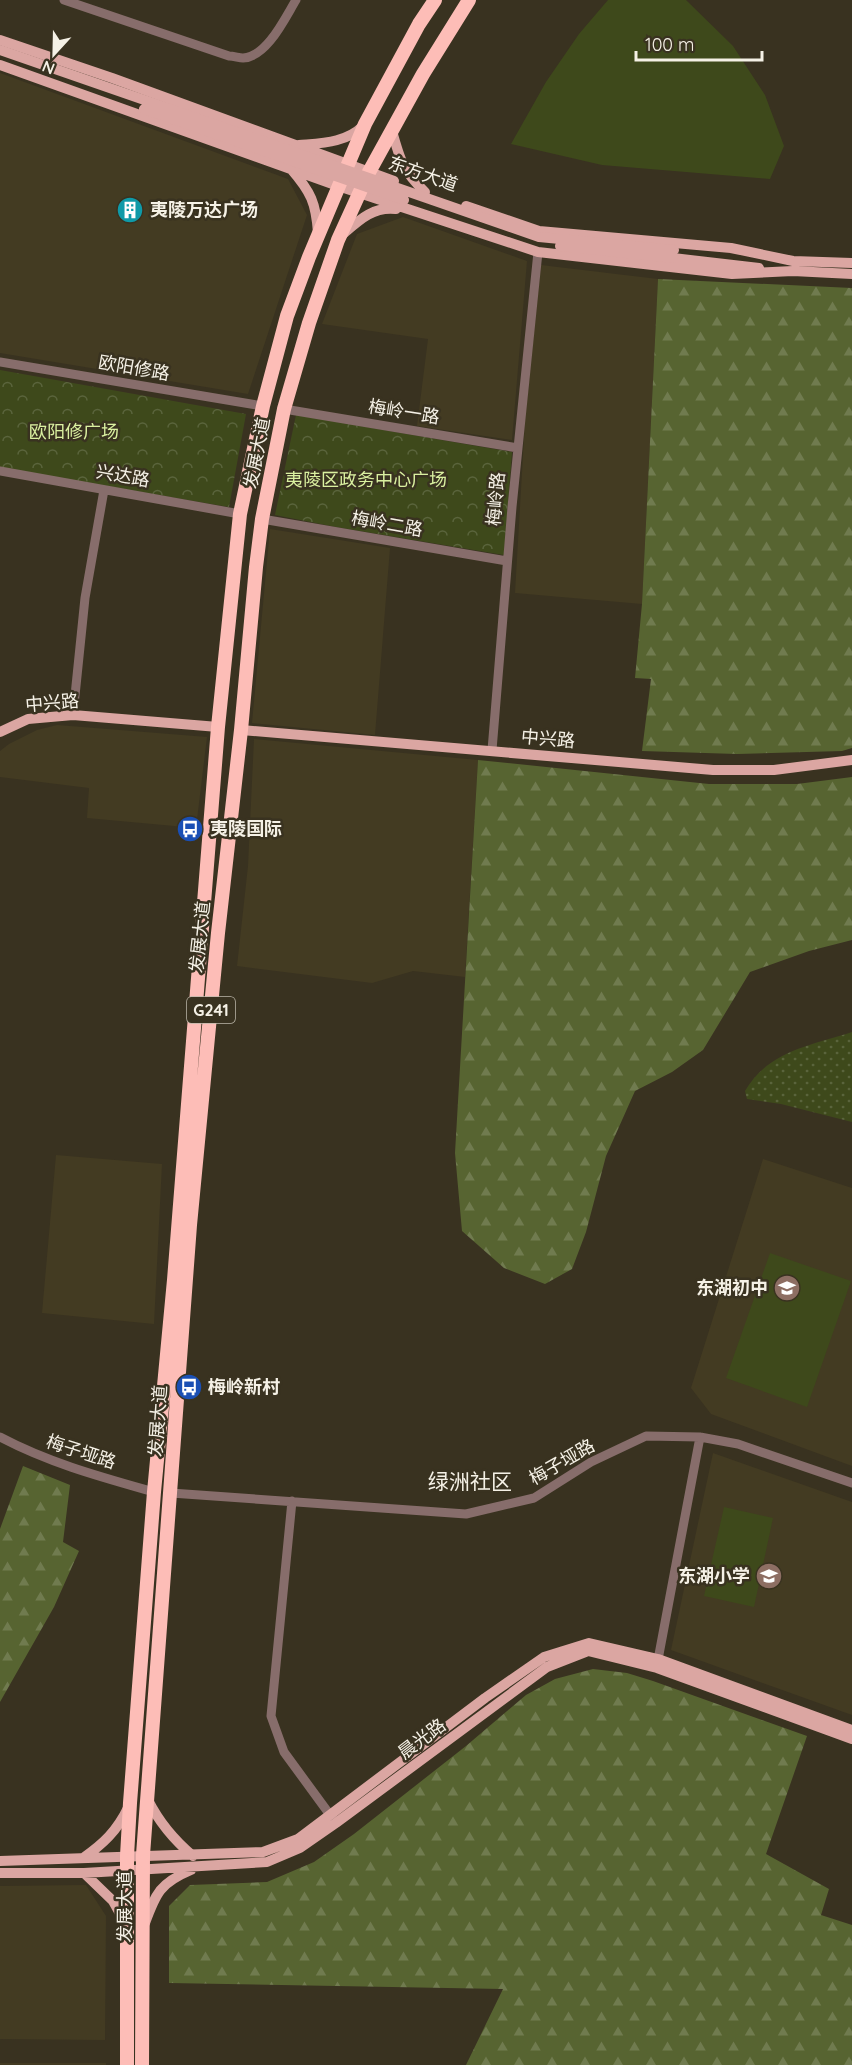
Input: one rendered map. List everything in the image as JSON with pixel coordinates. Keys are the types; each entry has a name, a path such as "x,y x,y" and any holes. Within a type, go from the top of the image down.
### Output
{"highway":[{"name":"发展大道","path":"128,2065 127,1863 130,1803 218,727 240,514 263,406 287,316 318,234 365,124 419,24 435,0"},
{"name":"发展大道","path":"142,2065 143,1855 190,1225 217,944 241,730 255,567 262,519 284,409 309,323 338,240 369,172 423,74 469,0"}],"main road":[{"name":"东方大道","path":"0,40 539,231 731,248 793,266 852,274"},
{"path":"0,50 539,237 793,266"},
{"path":"0,57 316,170 538,244 793,266"},
{"name":"东方大道","path":"0,65 338,186 538,252 732,274 793,266 852,262"},
{"path":"296,145 333,141 356,134 365,124"},
{"path":"392,131 403,165 410,178 425,192"},
{"path":"291,169 303,183 316,209 318,234"},
{"path":"338,240 369,213 387,208 412,210"},
{"name":"中兴路","path":"0,732 28,719 73,715 218,727"},
{"name":"中兴路","path":"241,730 713,770 774,770 852,760"},
{"name":"晨光路","path":"0,1861 82,1858 127,1863 144,1870 267,1862 300,1848 485,1698 544,1657 590,1643 852,1730"},
{"name":"晨光路","path":"657,1664 852,1739"},
{"path":"148,1800 165,1828 193,1856"},
{"path":"82,1858 113,1834 123,1820 130,1803"},
{"name":"晨光路","path":"0,1873 84,1873 127,1863 143,1855 193,1856 263,1852 298,1839 333,1819"},
{"path":"143,1929 160,1888 171,1879 200,1867"},
{"path":"84,1873 113,1901 128,1929"}],"street":[{"path":"64,0 229,56 245,58 257,54 264,48 296,0"},
{"name":"梅岭路","path":"492,750 507,561 538,252"},
{"name":"欧阳修路","path":"0,362 263,406"},
{"name":"梅岭一路","path":"284,409 518,447"},
{"name":"兴达路","path":"0,471 240,514"},
{"path":"73,715 85,598 104,490"},
{"name":"梅岭二路","path":"262,519 507,561"},
{"name":"梅子垭路","path":"171,1493 466,1514 534,1498 591,1462 646,1436 700,1437 738,1444 852,1483"},
{"name":"梅子垭路","path":"0,1437 28,1452 61,1464 154,1491"},
{"path":"657,1664 700,1437"},
{"path":"292,1502 271,1716 284,1752 333,1819"}],"shaded area":[{"name":"夷陵万达广场","path":"0,73 288,179 307,215 248,394 0,353"},
{"path":"403,217 527,261 512,440 417,426 428,339 322,324 357,234"},
{"path":"541,265 658,279 642,604 515,593 525,421"},
{"path":"270,529 390,548 375,735 252,723"},
{"path":"57,725 207,737 196,828 87,818 89,788 0,777 0,751 37,730"},
{"path":"254,739 478,760 465,977 413,971 372,983 237,966 248,866"},
{"path":"56,1155 162,1164 154,1324 42,1313"},
{"name":"东湖初中","path":"763,1159 852,1188 852,1466 711,1414 691,1388"},
{"name":"东湖小学","path":"713,1453 852,1502 852,1715 671,1650"},
{"path":"86,1885 106,1916 105,2040 0,2039 0,1886"},
{"path":"0,2063 106,2063 106,2065 0,2065"}],"green space":[{"path":"608,0 686,0 733,46 765,95 784,146 770,179 602,165 511,144 546,82 579,34"},
{"path":"658,279 852,288 852,748 842,751 737,754 642,751 651,679 635,678 642,604"},
{"name":"欧阳修广场","path":"0,370 246,414 229,507 0,468"},
{"name":"夷陵区政务中心广场","path":"296,415 512,452 504,555 275,515"},
{"path":"478,760 709,784 797,784 852,777 852,940 809,951 750,972 703,1050 672,1072 635,1091 606,1156 586,1232 572,1269 545,1284 504,1268 462,1231 455,1153"},
{"path":"852,1032 852,1122 781,1104 747,1099 745,1091 766,1067 778,1058 792,1051"},
{"path":"770,1253 851,1281 807,1407 726,1378"},
{"path":"23,1466 70,1485 63,1542 79,1551 54,1607 0,1702 0,1529"},
{"path":"724,1507 773,1518 754,1607 704,1596"},
{"path":"593,1669 627,1673 653,1681 807,1736 766,1854 829,1889 821,1915 852,1925 852,2065 466,2065 503,1989 169,1983 169,1906 190,1885 267,1882 314,1862 354,1834 466,1746 526,1695 555,1679"}],"place":[{"name":"夷陵万达广场","path":"130,210"},
{"name":"夷陵国际","path":"190,829"},
{"name":"东湖初中","path":"787,1288"},
{"name":"梅岭新村","path":"189,1387"},
{"name":"东湖小学","path":"769,1576"}],"district":[{"name":"绿洲社区","path":"470,1482"}]}
